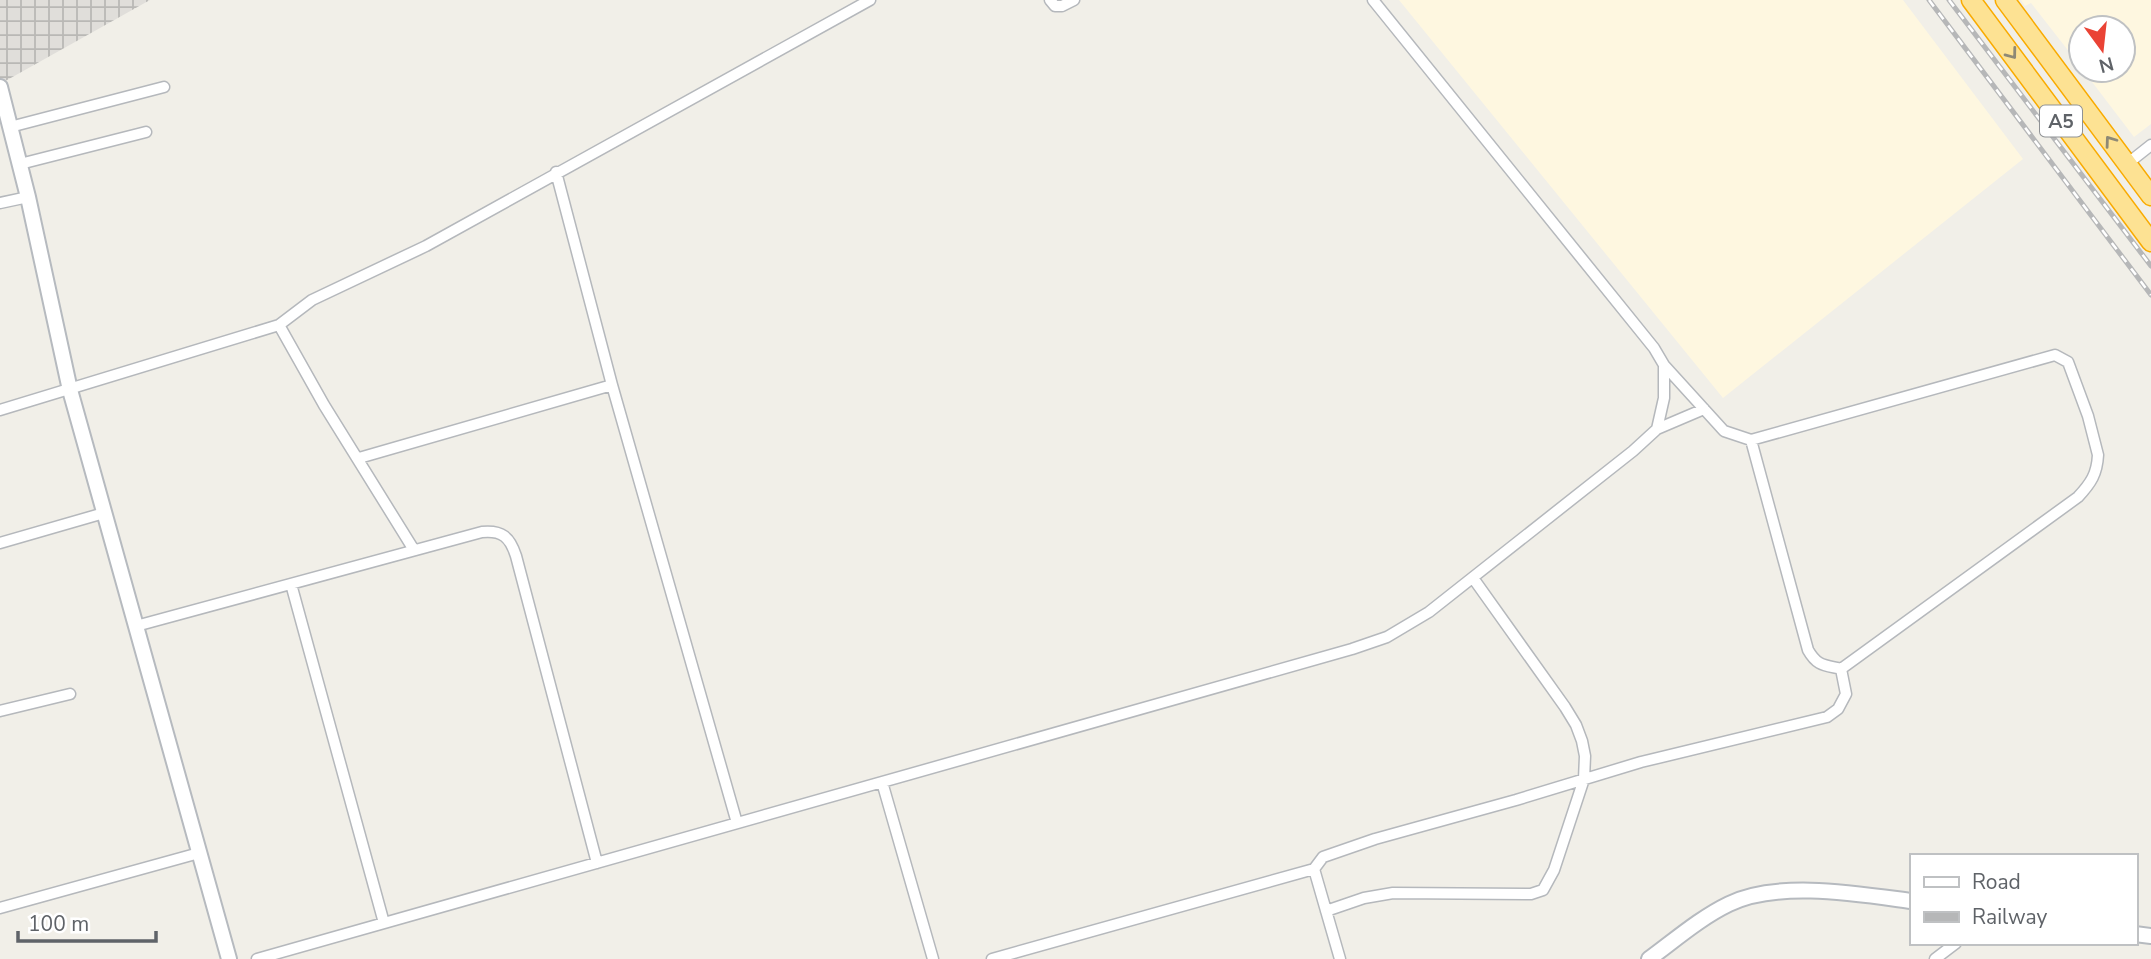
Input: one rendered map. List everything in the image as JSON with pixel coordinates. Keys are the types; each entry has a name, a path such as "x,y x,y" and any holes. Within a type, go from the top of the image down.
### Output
{"highway":[{"name":"A5","path":"1971,0 2151,242"},
{"name":"A5","path":"2005,0 2151,196"}],"street":[{"path":"0,410 279,325 312,300 426,246 870,0"},
{"path":"1050,0 1055,6 1062,6 1074,0"},
{"path":"1373,0 1654,348 1664,365 1724,431 1751,440 2055,355 2068,362 2074,376 2098,455 2098,468 2093,481 2078,497 1841,669 1814,660 1808,650 1751,440"},
{"path":"0,87 29,198 70,390 229,959"},
{"path":"10,127 164,87"},
{"path":"20,164 146,132"},
{"path":"2127,164 2151,145"},
{"path":"556,172 612,385 737,823"},
{"path":"0,203 29,198"},
{"path":"279,325 324,405 414,550"},
{"path":"1657,429 1664,398 1664,365"},
{"path":"359,458 612,385"},
{"path":"257,959 1387,637 1429,612 1633,451 1657,429 1704,409"},
{"path":"0,543 104,513"},
{"path":"136,626 482,532 495,531 506,536 512,545 597,863"},
{"path":"1326,911 1364,898 1393,893 1531,894 1543,890 1554,870 1584,779 1585,756 1576,725 1473,578"},
{"path":"291,584 384,923"},
{"path":"992,959 1314,869 1323,857 1335,851 1703,746 1827,717 1838,709 1846,694 1841,669"},
{"path":"0,711 70,694"},
{"path":"882,782 933,959"},
{"path":"0,908 199,853"},
{"path":"1314,869 1340,959"},
{"path":"1649,959 1730,903 1765,892 1803,890 1910,901"},
{"path":"1935,959 1953,945"}],"shaded area":[{"path":"0,0 150,0 0,84"},
{"path":"1399,0 1903,0 2023,159 1723,398"},
{"path":"2021,0 2151,0 2151,124 2134,137 2094,84 2137,84 2137,14 2067,14 2067,49 2031,3 2025,6"}],"railway":[{"path":"1929,0 2151,295"},
{"path":"1949,0 2151,266"}]}
